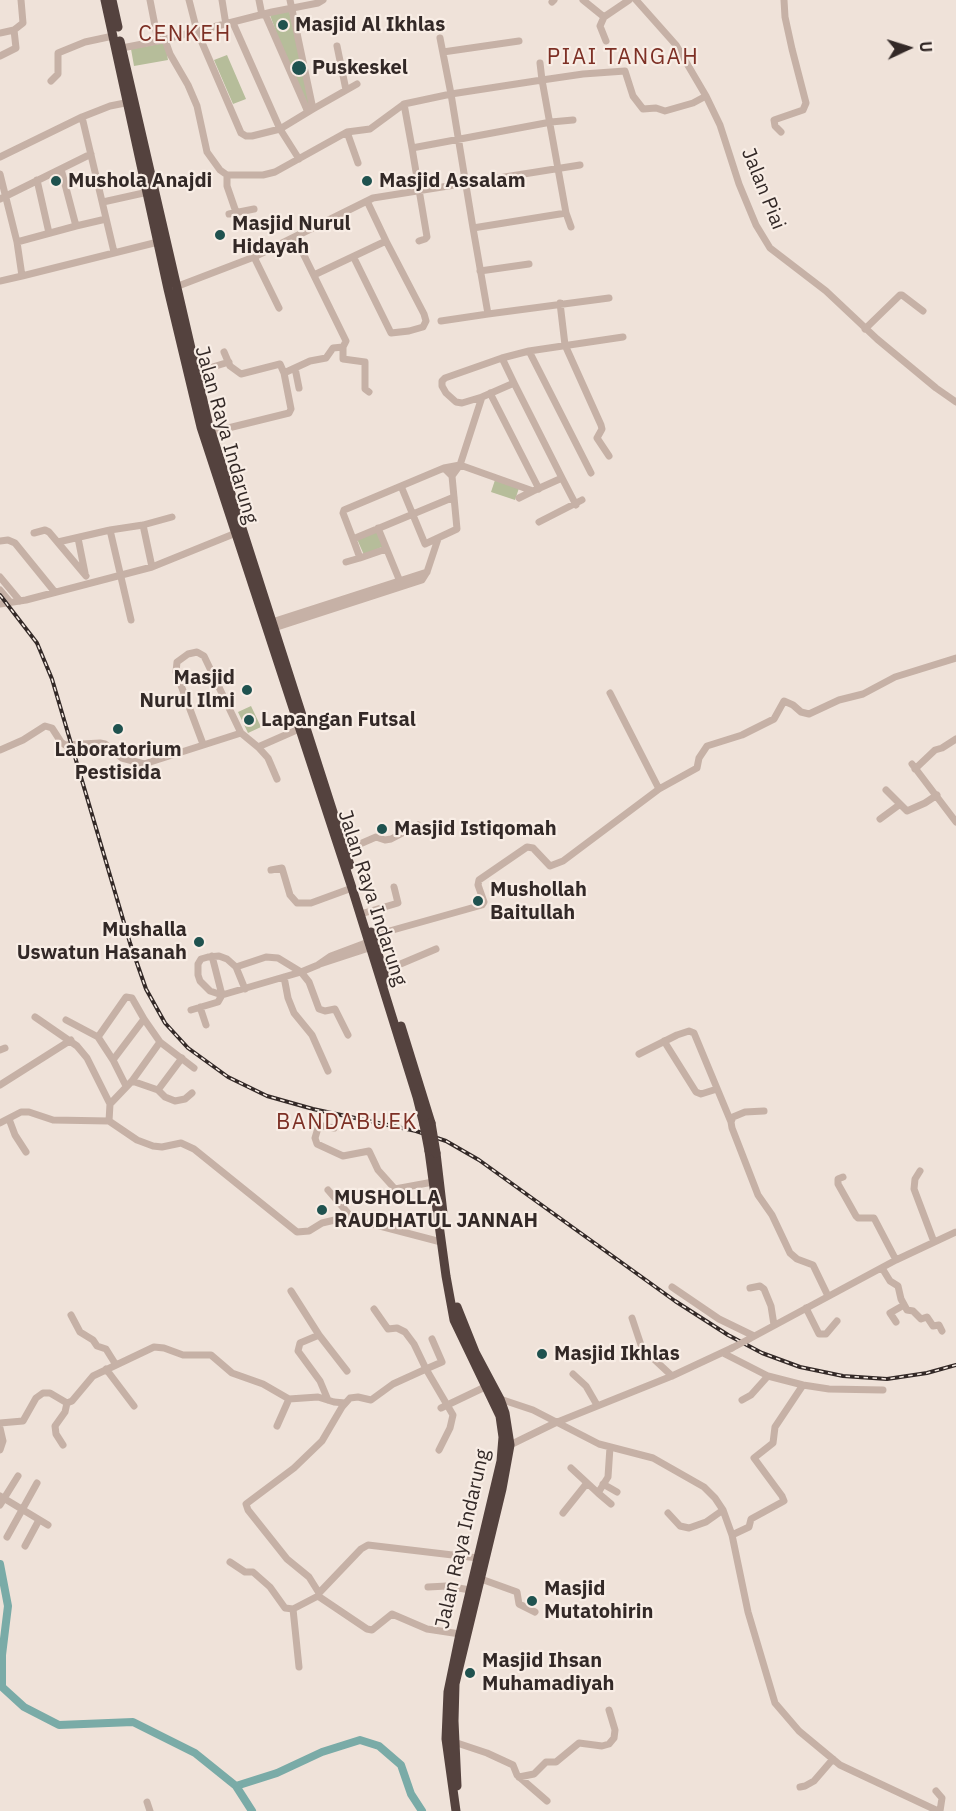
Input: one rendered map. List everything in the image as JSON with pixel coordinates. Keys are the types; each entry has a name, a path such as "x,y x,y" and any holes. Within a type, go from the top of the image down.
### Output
{"highway":[{"name":"Jalan Raya Indarung","path":"105,0 122,48 158,242 167,265"},
{"name":"Jalan Raya Indarung","path":"112,0 113,36 132,102 201,427 345,855 371,941 384,971 417,1097 428,1124 433,1152 441,1242 454,1320 500,1416 503,1443 499,1470 448,1692 456,1811"},
{"name":"Jalan Raya Indarung","path":"172,288 212,432 273,625 303,734"},
{"name":"Jalan Raya Indarung","path":"345,855 352,888 401,1036"},
{"name":"Jalan Raya Indarung","path":"435,1176 459,1314 475,1352 500,1399 505,1413 510,1446 455,1684 450,1740 462,1811"}],"street":[{"path":"0,33 20,28 23,23 21,0"},
{"path":"150,0 161,40 188,86 196,106 207,153 220,170 227,175 270,174 347,132 370,129 404,104 451,94 584,74 625,71 633,96 639,107 643,109 656,108 664,112 706,96"},
{"path":"189,0 197,31 241,133 246,136 280,129 357,84"},
{"path":"222,0 229,24 280,129 299,159"},
{"path":"259,0 263,15 310,111"},
{"path":"122,48 229,24 263,15 290,4 318,3 322,0"},
{"path":"583,0 604,17"},
{"path":"606,41 600,26 604,17 635,0"},
{"name":"Jalan Piai","path":"635,0 681,53 706,96 720,125 739,184 765,240 783,259 843,306 865,329 956,402"},
{"path":"781,132 774,123 774,119 803,110 806,103 785,17 784,0"},
{"path":"290,4 310,111"},
{"path":"0,56 16,49 14,30"},
{"path":"51,81 57,74 58,53 85,42 113,36"},
{"path":"440,38 488,314"},
{"path":"443,52 519,41"},
{"path":"337,46 346,90"},
{"path":"540,63 566,213 571,227"},
{"path":"0,157 82,117 110,106 132,102"},
{"path":"404,104 427,237 419,242"},
{"path":"82,117 114,252"},
{"path":"412,148 458,138 573,120"},
{"path":"347,132 358,163"},
{"path":"3,198 91,154"},
{"path":"172,288 255,257 367,201 419,190 580,165"},
{"path":"61,169 76,226"},
{"path":"0,174 3,198 17,242 22,276"},
{"path":"227,175 232,213 254,209"},
{"path":"37,180 49,233"},
{"path":"103,202 148,192"},
{"path":"354,258 391,333 409,332 423,327 426,321 424,314 367,201"},
{"path":"473,228 566,213"},
{"path":"17,242 106,219"},
{"path":"295,237 346,341 343,347 343,359 364,362 365,389 369,392"},
{"path":"314,275 386,241"},
{"path":"0,281 158,242"},
{"path":"255,257 279,308"},
{"path":"480,271 529,264"},
{"path":"865,329 900,295 923,311"},
{"path":"441,321 609,298"},
{"path":"560,303 565,345 601,425 602,429 597,438 609,456"},
{"path":"514,384 462,403 456,402 446,393 442,381 502,358 529,351 623,337"},
{"path":"284,373 310,361 326,358 332,349 343,347"},
{"path":"529,351 591,473"},
{"path":"212,432 289,413 291,409 280,364 242,374 232,368 225,352"},
{"path":"502,358 562,478 579,503 539,522"},
{"path":"196,372 229,362"},
{"path":"295,368 299,388"},
{"path":"490,393 536,490"},
{"path":"452,476 460,465 482,397"},
{"path":"360,558 343,513 344,510 444,468 460,465 536,490"},
{"path":"425,544 457,529 452,476 444,468"},
{"path":"519,498 562,478"},
{"path":"401,486 431,560"},
{"path":"353,539 454,497"},
{"path":"58,542 144,525 172,517"},
{"path":"144,525 152,567"},
{"path":"378,528 401,583"},
{"path":"110,530 131,620"},
{"path":"34,533 46,531 58,542 87,579"},
{"path":"0,604 20,601 87,579 121,576 152,567 236,533"},
{"path":"78,538 87,579"},
{"path":"273,625 401,583 427,572 438,539"},
{"path":"0,541 9,540 15,543 54,591"},
{"path":"346,562 386,549"},
{"path":"0,577 20,601"},
{"path":"0,590 10,602"},
{"path":"203,744 176,672 177,662 188,654 197,652 204,656 241,733 268,758 277,779"},
{"path":"245,989 236,967 227,959 212,956 201,960 198,964 198,975 204,987 222,995 245,989 302,972 371,941 479,906 484,902 478,885 479,880 531,847 547,864 552,866 563,861 659,789 697,768 701,753 707,746 742,735 775,718 784,701 801,712 809,714 839,700 863,694 895,677 956,658"},
{"path":"610,693 659,789"},
{"path":"0,750 16,744 45,726 52,728 65,745 105,744 122,758 144,764 241,733"},
{"path":"258,747 303,734"},
{"path":"956,739 935,750 913,767 956,822"},
{"path":"886,790 899,805 909,811 937,795"},
{"path":"880,819 899,805"},
{"path":"345,855 376,837 387,840 418,825"},
{"path":"271,870 282,868 290,895 297,903 311,903 352,888"},
{"path":"364,913 398,903 394,887"},
{"path":"384,971 436,949"},
{"path":"192,1010 218,1002 222,995 212,956"},
{"path":"236,967 272,956 302,972 309,982 319,1009 325,1011 335,1009 348,1035"},
{"path":"284,977 294,1013 312,1035 328,1071"},
{"path":"98,1037 126,996 132,998 160,1042 194,1068"},
{"path":"200,1007 206,1025"},
{"path":"35,1017 71,1040 87,1058 110,1104 109,1121"},
{"path":"113,1060 144,1019"},
{"path":"66,1020 98,1037 126,1086"},
{"path":"639,1054 689,1031 694,1033 758,1195 772,1215 790,1253 797,1259 813,1265 828,1296"},
{"path":"0,1085 71,1040"},
{"path":"664,1041 696,1092 702,1094 717,1089"},
{"path":"110,1104 132,1080 160,1042"},
{"path":"159,1090 182,1058"},
{"path":"132,1080 159,1090 165,1097 175,1101 185,1099 192,1093"},
{"path":"731,1122 733,1117 741,1113 765,1111"},
{"path":"26,1152 3,1120 21,1112 29,1112 53,1120 109,1121 137,1140 153,1146 162,1147 181,1143 194,1149 297,1232 309,1231 330,1221 353,1219 441,1242"},
{"path":"334,1128 323,1126 318,1128 315,1138 317,1144 343,1156 369,1151 378,1170 395,1189 435,1176"},
{"path":"920,1172 915,1179 914,1189 934,1242"},
{"path":"843,1177 838,1179 838,1184 856,1216 874,1218 896,1260"},
{"path":"328,1190 353,1219"},
{"path":"510,1446 555,1423 723,1353 896,1260 956,1232"},
{"path":"882,1268 890,1281 898,1286 904,1305 921,1319 927,1317 933,1326 939,1326 942,1331"},
{"path":"750,1288 760,1286 764,1289 771,1306 774,1325"},
{"path":"672,1287 719,1319 752,1337"},
{"path":"291,1291 319,1335 347,1371"},
{"path":"896,1322 890,1313 904,1305"},
{"path":"806,1308 819,1334 826,1334 837,1321"},
{"path":"374,1310 388,1329 400,1328 408,1336 445,1406 453,1412 453,1420 439,1450"},
{"path":"71,1315 80,1332 93,1340 97,1346 106,1349 116,1365"},
{"path":"632,1318 642,1348 672,1376"},
{"path":"319,1335 300,1343 298,1351 320,1382 328,1400"},
{"path":"432,1339 442,1362 393,1384 371,1400 350,1398 322,1441 294,1468 246,1504 248,1510 286,1559 304,1572 318,1595 370,1630 392,1614 427,1629 460,1634"},
{"path":"67,1403 74,1400 90,1378 154,1347 183,1354 206,1354 214,1357 239,1377 263,1384 289,1399 318,1396 345,1403"},
{"path":"723,1353 768,1376 803,1385 883,1390"},
{"path":"106,1369 134,1406"},
{"path":"573,1374 586,1386 597,1406"},
{"path":"742,1400 751,1395 768,1376"},
{"path":"732,1535 749,1527 752,1519 784,1502 754,1458 773,1443 775,1427 803,1385"},
{"path":"445,1406 485,1387"},
{"path":"0,1423 22,1421 36,1398 43,1393 67,1403"},
{"path":"277,1426 289,1399"},
{"path":"500,1399 528,1408 599,1444 653,1458 697,1482 715,1498 723,1510 732,1535 748,1612 775,1703 799,1731 832,1758 858,1774 939,1811 942,1798 936,1791"},
{"path":"63,1445 56,1434 55,1426 65,1412 67,1403"},
{"path":"0,1428 3,1441 0,1450"},
{"path":"598,1493 609,1474 610,1447"},
{"path":"571,1468 610,1504"},
{"path":"18,1476 1,1500 22,1509 48,1525"},
{"path":"7,1538 38,1483"},
{"path":"563,1513 587,1483"},
{"path":"603,1484 617,1492"},
{"path":"668,1514 680,1526 689,1528 706,1522 723,1510"},
{"path":"25,1546 39,1520"},
{"path":"230,1562 245,1572 253,1572 270,1587 285,1608 293,1609 318,1595 361,1548 368,1545 478,1558"},
{"path":"481,1579 517,1592 519,1604 535,1612"},
{"path":"428,1587 447,1586 470,1590"},
{"path":"293,1609 299,1667"},
{"path":"519,1777 534,1774 546,1762 556,1762 579,1743 602,1746 609,1744 615,1738 609,1710"},
{"path":"450,1740 513,1765 519,1777 547,1801"},
{"path":"800,1787 814,1782 832,1758"},
{"path":"147,1802 150,1811"}],"green space":[{"path":"289,10 311,108 305,114 270,15"},
{"path":"165,43 168,60 134,66 131,49"},
{"path":"227,55 246,99 233,104 214,60"},
{"path":"495,480 519,488 515,500 491,492"},
{"path":"377,531 384,546 364,555 357,539"},
{"name":"Lapangan Futsal","path":"251,706 261,727 248,733 238,712"}],"waterway":[{"path":"0,1564 8,1606 2,1655 2,1687 24,1707 59,1725 133,1722 195,1753 236,1786 252,1811"},
{"path":"236,1786 277,1773 322,1752 360,1740 379,1746 401,1765 411,1794 422,1811"}],"railway":[{"path":"0,595 37,643 52,679 130,943 146,989 165,1023 188,1048 228,1077 267,1096 313,1109 416,1131 446,1141 479,1160 675,1301 728,1335 762,1353 800,1367 843,1376 887,1379 927,1373 956,1365"}],"place":[{"name":"Masjid Al Ikhlas","path":"283,25"},
{"name":"Puskeskel","path":"299,68"},
{"name":"Mushola Anajdi","path":"56,181"},
{"name":"Masjid Assalam","path":"367,181"},
{"name":"Masjid Nurul Hidayah","path":"220,235"},
{"name":"Masjid Nurul Ilmi","path":"247,690"},
{"name":"Lapangan Futsal","path":"249,720"},
{"name":"Laboratorium Pestisida","path":"118,729"},
{"name":"Masjid Istiqomah","path":"382,829"},
{"name":"Mushollah Baitullah","path":"478,901"},
{"name":"Mushalla Uswatun Hasanah","path":"199,942"},
{"name":"MUSHOLLA RAUDHATUL JANNAH","path":"322,1210"},
{"name":"Masjid Ikhlas","path":"542,1354"},
{"name":"Masjid Mutatohirin","path":"532,1601"},
{"name":"Masjid Ihsan Muhamadiyah","path":"470,1673"}],"district":[{"name":"CENKEH","path":"185,35"},
{"name":"PIAI TANGAH","path":"623,58"},
{"name":"BANDABUEK","path":"347,1123"}]}
